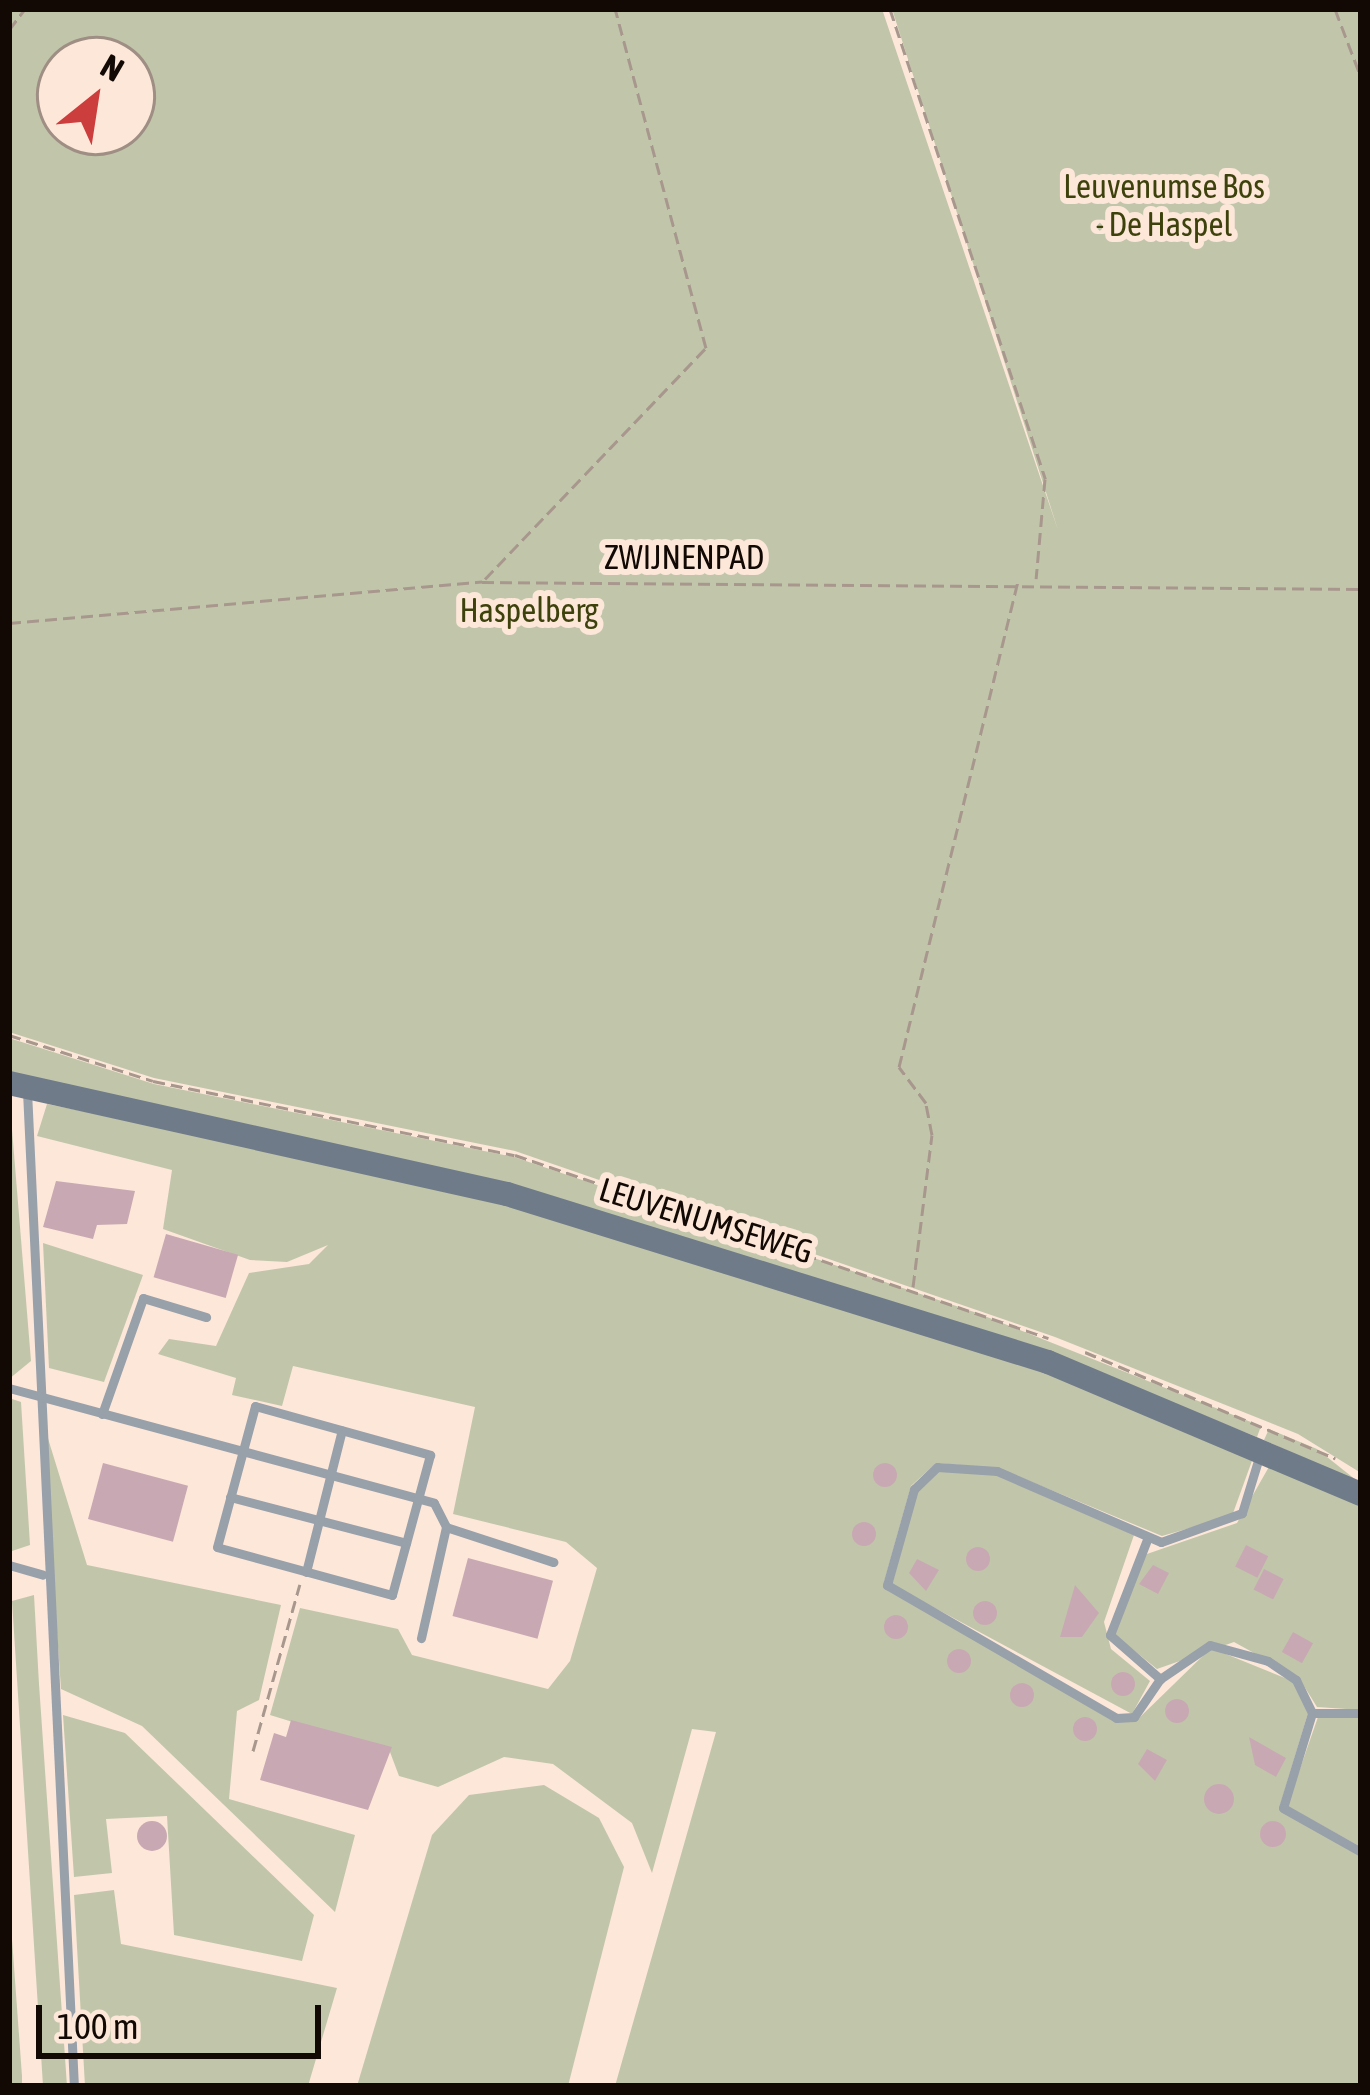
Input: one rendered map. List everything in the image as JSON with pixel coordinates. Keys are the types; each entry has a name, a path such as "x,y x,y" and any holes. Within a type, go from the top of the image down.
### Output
{"main road":[{"name":"LEUVENUMSEWEG","path":"18,1086 507,1194 970,1335 1261,1449 1361,1494"}],"lane":[{"path":"18,1086 40,1397 43,1575 74,2086"},
{"path":"102,1414 143,1298 206,1317"},
{"path":"9,1388 418,1499 446,1527 554,1562"},
{"path":"256,1406 430,1455 392,1595 217,1547 243,1451 256,1406"},
{"path":"307,1572 342,1430"},
{"path":"1261,1449 1234,1519 1183,1539 1148,1537 998,1472 938,1467 914,1489 886,1574 909,1605 1116,1718 1140,1712 1160,1679 1223,1643 1296,1680 1312,1713 1282,1808 1361,1852"},
{"path":"230,1497 406,1543"},
{"path":"421,1638 446,1527"},
{"path":"1148,1537 1110,1635 1160,1679"},
{"path":"9,1565 43,1575"},
{"path":"1312,1713 1361,1713"}],"path":[{"path":"9,30 25,9"},
{"path":"482,582 706,348 615,9"},
{"path":"890,9 1046,479 1036,581"},
{"path":"1336,9 1361,77"},
{"name":"LEUVENUMSEWEG","path":"9,1035 153,1081 515,1154 912,1288 932,1135 926,1103 898,1066 1018,581"},
{"name":"ZWIJNENPAD","path":"9,623 482,582 1036,581 1361,589"},
{"path":"253,1751 307,1572"}],"green space":[{"name":"Haspelberg","path":"9,9 882,9 1058,530 892,9 1361,9 1361,1473 1298,1434 1055,1337 515,1151 154,1078 9,1032"},
{"path":"9,1038 154,1084 514,1157 977,1313 1261,1426 1257,1437 1051,1354 507,1185 9,1075"},
{"path":"9,1093 31,1361 9,1379"},
{"path":"47,1104 423,1180 991,1350 1253,1458 1232,1516 1162,1536 998,1468 936,1463 911,1486 883,1586 1115,1722 1137,1720 1211,1648 1295,1682 1308,1713 1279,1809 1361,1856 1361,2086 615,2086 716,1732 692,1729 652,1873 632,1823 553,1764 504,1757 438,1787 399,1776 390,1752 270,1715 300,1608 398,1629 412,1655 548,1689 570,1661 597,1568 566,1542 453,1514 475,1407 293,1366 282,1406 232,1395 236,1378 158,1354 169,1339 216,1346 249,1273 309,1264 328,1245 287,1262 250,1260 163,1229 172,1170 37,1136"},
{"path":"43,1243 143,1275 104,1382 49,1368"},
{"path":"9,1398 21,1402 30,1545 12,1551"},
{"path":"42,1419 87,1565 281,1605 259,1700 237,1711 229,1799 355,1835 335,1912 142,1726 61,1689"},
{"path":"1269,1429 1317,1449 1361,1484 1264,1440"},
{"path":"1270,1465 1361,1502 1361,1710 1317,1707 1299,1678 1234,1642 1157,1669 1115,1635 1144,1555 1237,1523"},
{"path":"938,1469 996,1475 1134,1535 1104,1622 1111,1649 1150,1681 1132,1714 892,1585 918,1489"},
{"path":"34,1595 67,2086 43,2086 12,1601"},
{"path":"63,1715 125,1733 314,1915 302,1961 174,1935 167,1816 106,1819 112,1873 74,1877"},
{"path":"1361,1715 1361,1847 1287,1806 1318,1717"},
{"path":"544,1785 599,1818 624,1867 568,2086 357,2086 432,1835 469,1795"},
{"path":"114,1890 121,1944 337,1988 308,2086 85,2086 74,1895"},
{"path":"9,1898 22,2076 22,2086 9,2086"}],"building":[{"path":"56,1181 135,1191 127,1224 97,1225 93,1239 43,1227"},
{"path":"166,1234 238,1255 226,1298 154,1277"},
{"path":"103,1463 188,1486 173,1542 88,1519"},
{"path":"885,1463 894,1466 894,1484 885,1487 876,1484 873,1475 876,1466"},
{"path":"864,1522 873,1525 873,1543 864,1546 855,1543 852,1534 855,1525"},
{"path":"1246,1545 1268,1556 1257,1578 1235,1566"},
{"path":"978,1547 987,1550 987,1568 978,1571 969,1568 966,1559 969,1550"},
{"path":"468,1558 553,1581 537,1639 452,1616"},
{"path":"917,1559 939,1570 926,1591 909,1573"},
{"path":"1153,1565 1169,1573 1158,1594 1139,1584"},
{"path":"1264,1569 1284,1579 1273,1599 1254,1589"},
{"path":"1075,1585 1099,1613 1082,1637 1060,1637"},
{"path":"985,1601 997,1613 985,1625 973,1613"},
{"path":"896,1615 905,1618 905,1636 896,1639 887,1636 884,1627 887,1618"},
{"path":"1293,1632 1313,1643 1302,1663 1282,1652"},
{"path":"959,1649 971,1661 959,1673 947,1661"},
{"path":"1123,1672 1132,1675 1132,1693 1123,1696 1114,1693 1111,1684 1114,1675"},
{"path":"1022,1683 1031,1686 1031,1704 1022,1707 1013,1704 1010,1695 1013,1686"},
{"path":"1177,1699 1186,1702 1186,1720 1177,1723 1168,1720 1165,1711 1168,1702"},
{"path":"1085,1717 1094,1720 1094,1738 1085,1741 1076,1738 1073,1729 1076,1720"},
{"path":"291,1720 392,1747 368,1810 260,1780 274,1733 286,1737"},
{"path":"1249,1737 1286,1758 1276,1777 1255,1765"},
{"path":"1147,1749 1167,1760 1155,1781 1138,1764"},
{"path":"1219,1784 1234,1799 1219,1814 1204,1799"},
{"path":"152,1821 163,1825 167,1836 163,1847 152,1851 141,1847 137,1836 141,1825"},
{"path":"1273,1821 1283,1824 1283,1844 1273,1847 1263,1844 1260,1834 1263,1824"}],"park label":[{"name":"Leuvenumse Bos - De Haspel","path":"1164,206"}]}
